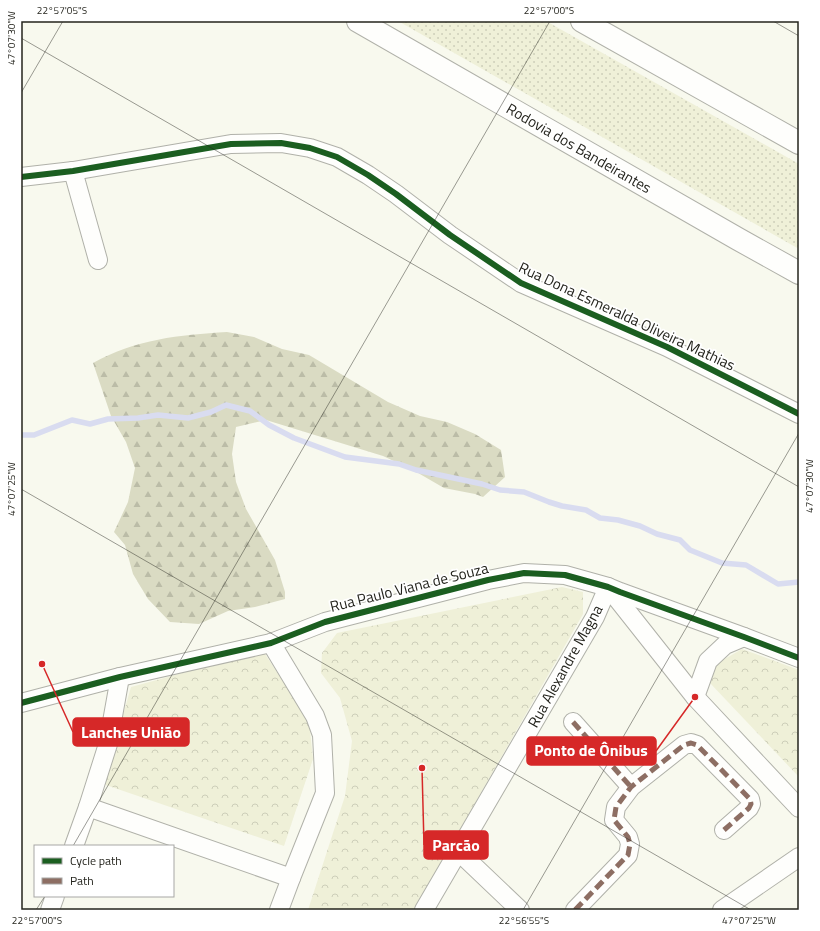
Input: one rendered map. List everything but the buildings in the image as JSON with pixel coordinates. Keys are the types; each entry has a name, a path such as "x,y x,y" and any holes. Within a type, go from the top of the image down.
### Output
{"highway":[{"name":"Rodovia dos Bandeirantes","path":"358,21 799,273"},
{"path":"582,21 799,143"}],"street":[{"name":"Rua Dona Esmeralda Oliveira Mathias","path":"21,177 73,171 231,144 281,143 310,148 337,157 368,175 450,235 521,283 667,347 799,414"},
{"path":"73,171 98,260"},
{"name":"Rua Paulo Viana de Souza","path":"21,703 120,677 272,643 325,622 488,580 524,573 565,575 608,587 744,636 799,658"},
{"path":"608,587 695,697 799,808"},
{"name":"Rua Alexandre Magna","path":"424,910 595,617 608,587"},
{"path":"695,697 708,661 725,645 744,636"},
{"path":"272,643 316,716 322,735 325,793 279,910"},
{"path":"74,845 108,744 120,677"},
{"path":"573,722 631,787"},
{"path":"575,910 628,855 630,844 628,837 614,820 616,808 631,787 684,745 691,743 697,745 750,799 751,804 749,808 724,830"},
{"path":"88,807 291,878"},
{"path":"458,851 520,910"},
{"path":"722,910 799,858"},
{"path":"50,910 55,897"}],"green space":[{"path":"398,21 546,21 799,164 799,249"},
{"path":"227,332 254,337 282,349 309,355 388,402 420,416 447,422 475,434 501,450 505,477 483,497 444,488 413,470 383,456 266,420 236,427 232,454 236,482 246,509 275,560 285,592 285,599 255,607 228,611 199,624 170,622 148,599 133,574 125,545 114,532 128,502 135,468 126,442 111,416 93,363 125,348 142,343 175,337"},
{"path":"562,587 583,592 583,614 414,910 308,910 345,796 352,741 340,698 321,673 322,653 337,633"},
{"path":"742,649 799,670 799,777 709,682 716,664"},
{"path":"263,651 309,721 313,759 284,846 103,784 131,687"}],"waterway":[{"path":"21,435 34,435 72,420 90,424 108,419 138,418 158,415 188,418 211,412 226,405 250,411 269,425 294,438 345,457 399,464 416,470 482,484 500,490 524,492 562,506 586,510 600,518 618,520 640,526 657,534 680,540 690,550 722,563 746,565 778,584 799,582"}],"marked path":[{"path":"573,722 631,787"},
{"path":"575,910 628,855 630,844 628,837 614,820 616,807 631,787 684,745 691,743 697,745 750,799 751,804 749,808 724,830"}],"cycle path":[{"path":"21,177 73,171 231,144 281,143 310,148 337,157 368,175 396,194 450,235 521,283 667,347 799,414"},
{"path":"21,703 120,677 271,643 325,622 488,580 524,573 565,575 608,587 799,658"}],"place":[{"name":"Lanches União","path":"42,664"},
{"name":"Ponto de Ônibus","path":"695,697"},
{"name":"Parcão","path":"422,768"}]}
